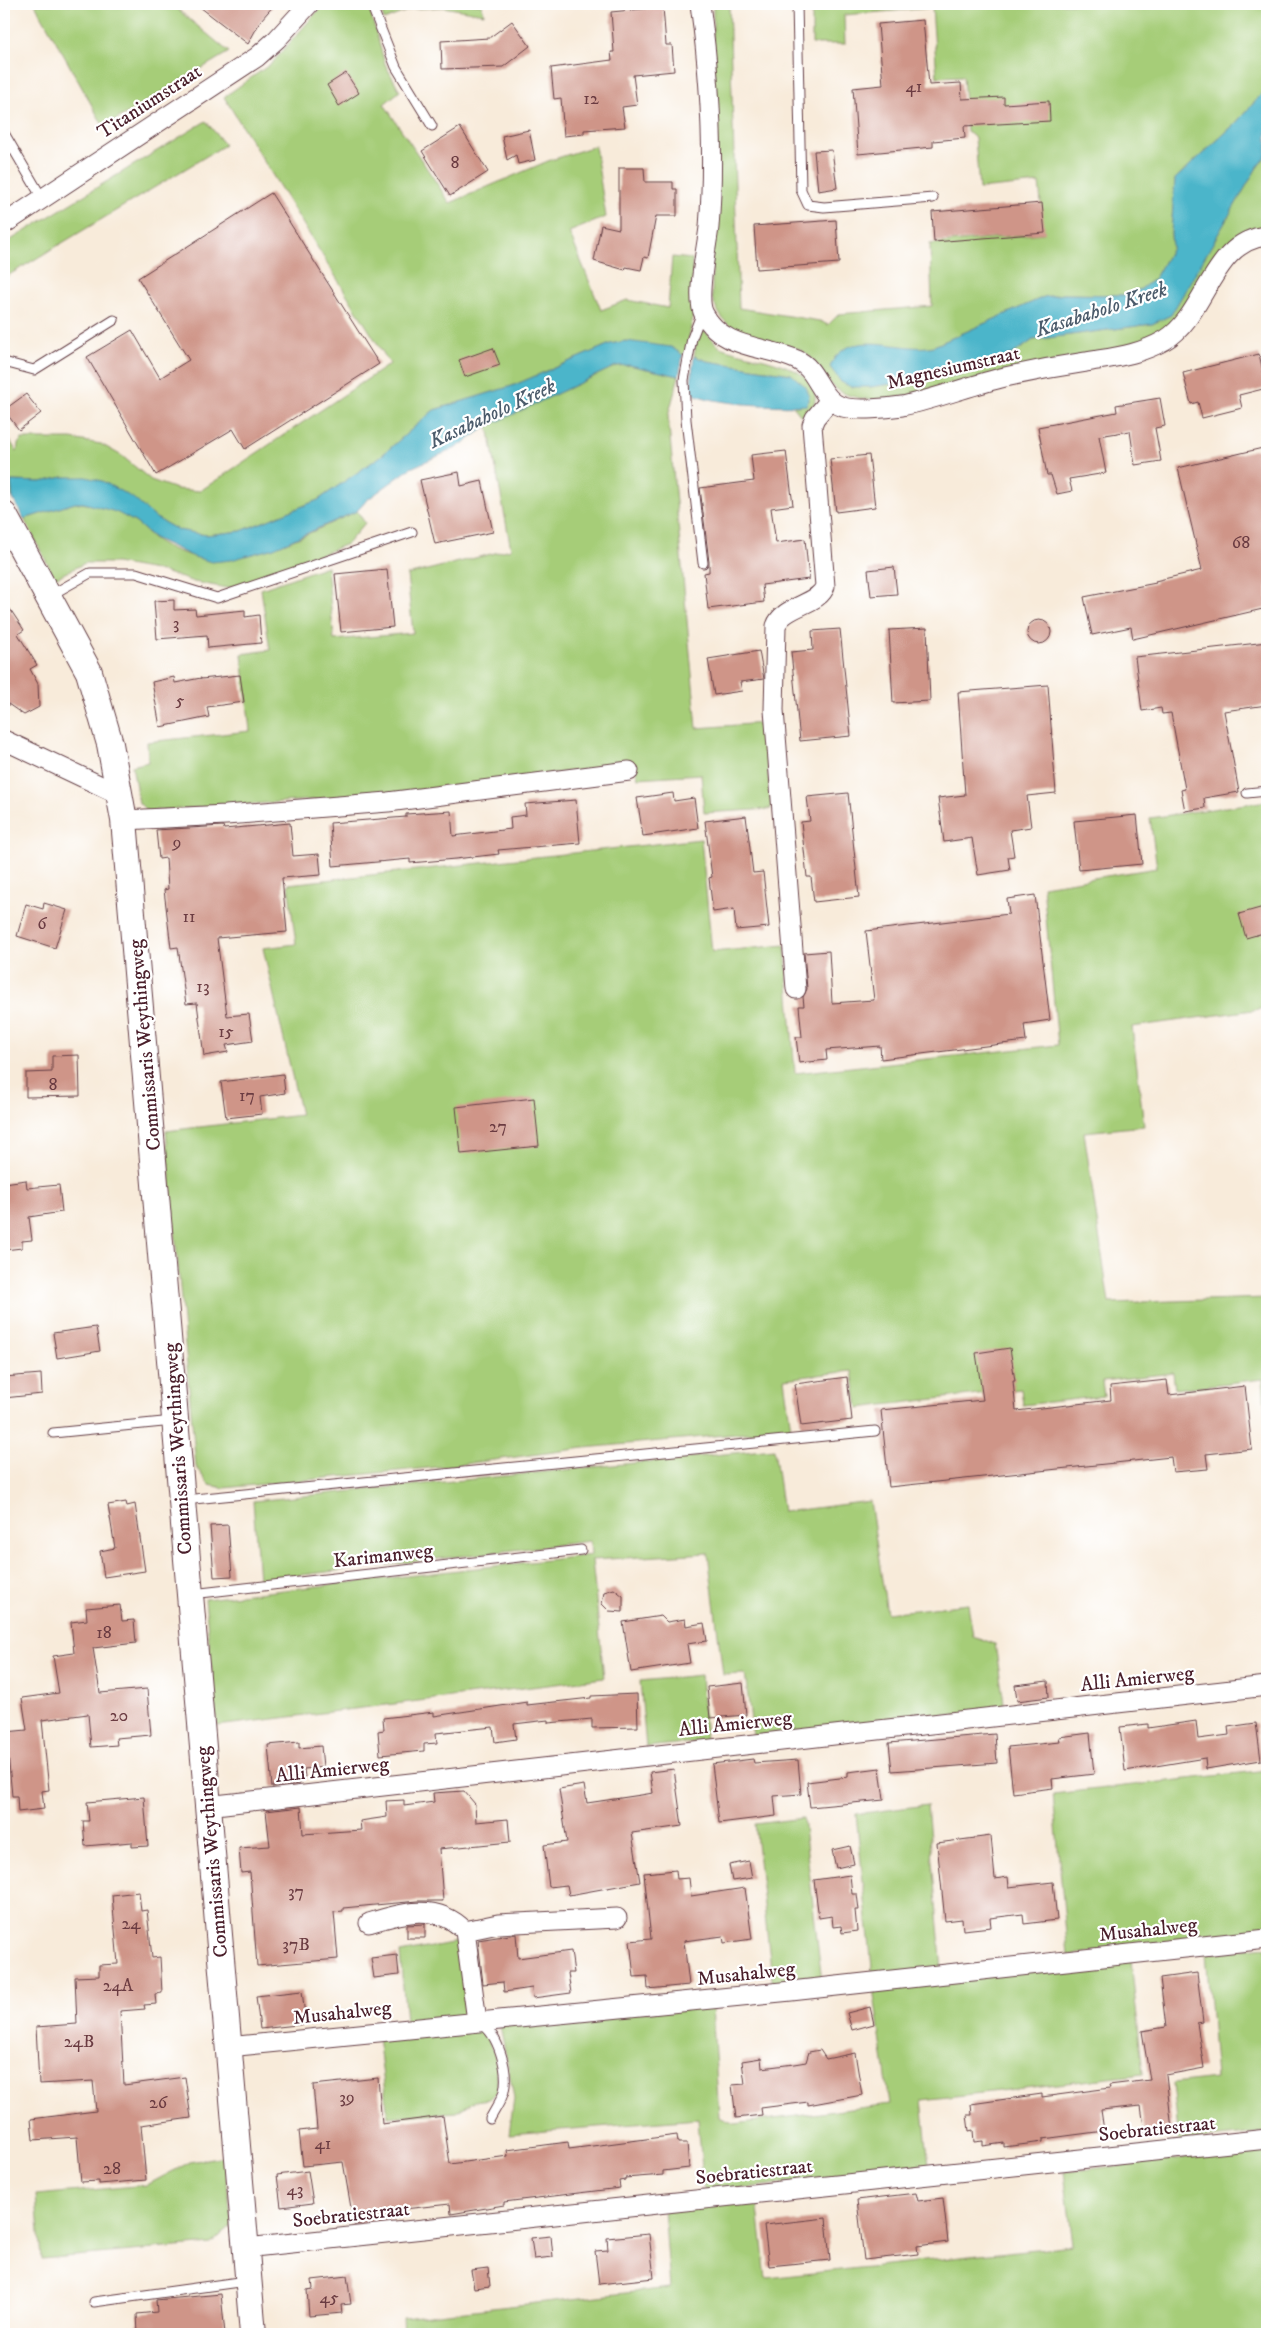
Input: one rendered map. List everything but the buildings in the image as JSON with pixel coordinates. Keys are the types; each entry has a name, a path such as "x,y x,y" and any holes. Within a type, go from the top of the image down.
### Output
{"main road":[{"path":"4,515 44,588"},
{"path":"4,530 44,588"},
{"name":"Commissaris Weythingweg","path":"44,588 89,672 110,744 124,820 253,2334"}],"street":[{"name":"Titaniumstraat","path":"4,224 256,57 277,39 309,4"},
{"path":"700,4 710,113 711,156 711,197 702,283 702,312 714,327 731,340 799,360 810,369 830,400 815,418 812,425 824,586 820,594 782,615 776,626 774,710 796,989"},
{"name":"Magnesiumstraat","path":"830,400 843,407 901,406 1006,377 1138,353 1167,339 1182,326 1214,276 1237,248 1258,237 1267,236"},
{"path":"4,740 120,795"},
{"path":"124,820 226,815 388,802 629,771"},
{"name":"Alli Amierweg","path":"207,1806 1267,1686"},
{"path":"368,1923 403,1913 426,1911 456,1922 465,1931 476,2021"},
{"path":"465,1931 498,1924 617,1918"},
{"name":"Musahalweg","path":"228,2047 790,1991 1267,1939"},
{"name":"Soebratiestraat","path":"246,2248 1267,2139"}],"lane":[{"path":"371,4 396,67 432,126"},
{"path":"797,4 801,190 808,205 824,207 933,198"},
{"path":"5,139 42,198"},
{"path":"702,312 688,353 684,380 686,420 703,563"},
{"path":"4,362 34,370 114,320"},
{"path":"44,588 90,573 136,573 217,598 412,532"},
{"path":"1247,793 1267,791"},
{"path":"53,1433 175,1421"},
{"path":"182,1501 875,1431"},
{"name":"Karimanweg","path":"189,1594 581,1550"},
{"path":"476,2021 485,2026 493,2035 501,2056 504,2091 490,2119"},
{"path":"94,2302 249,2280"}],"green space":[{"path":"35,4 171,4 229,52 104,127"},
{"path":"324,4 368,4 385,64 400,91 384,104 450,203 548,161 595,146 606,217 569,232 601,310 627,300 668,308 672,257 692,259 693,317 686,352 683,355 626,341 610,344 512,386 434,410 381,456 318,500 241,531 206,535 178,530 156,518 132,498 102,481 63,477 41,482 11,481 13,499 4,483 4,431 17,452 18,444 22,439 71,439 101,444 122,456 151,480 176,489 200,491 390,364 224,97 272,63"},
{"path":"379,4 481,4 484,14 443,7 412,9 384,20"},
{"path":"713,4 729,4 739,308 820,321 828,325 839,314 932,306 930,244 1044,233 1039,183 979,189 975,138 967,131 963,76 937,77 932,8 844,15 845,44 812,44 812,4 1267,4 1267,88 1235,124 1175,179 1171,233 1172,248 1155,278 1141,289 1125,295 1064,294 1044,297 934,346 908,348 882,344 858,345 834,358 870,387 956,375 1013,354 1033,340 1152,324 1171,315 1256,169 1267,154 1267,228 1260,229 1230,242 1180,319 1162,334 1137,344 887,400 864,399 849,395 830,383 811,358 800,350 738,332 723,319 712,298"},
{"path":"206,121 225,145 4,278 4,244"},
{"path":"699,328 705,331 720,347 778,363 806,378 813,388 815,400 812,408 801,416 793,406 799,406 791,374 707,361 694,356"},
{"path":"629,365 679,376 668,416 697,728 764,723 771,809 704,813 701,774 638,778 635,763 388,795 147,811 139,803 132,766 148,762 147,742 250,731 242,654 270,650 261,589 327,566 334,640 413,633 407,575 511,549 488,426 616,366"},
{"path":"75,503 99,506 115,511 136,523 153,538 178,551 204,558 256,553 308,534 357,511 365,523 347,544 250,583 227,588 194,582 161,571 116,563 85,563 55,578 24,519"},
{"path":"1267,801 1267,1008 1132,1027 1144,1126 1084,1132 1109,1303 1267,1298 1267,1446 1263,1379 1175,1389 1173,1373 1102,1381 1104,1396 1023,1405 1021,1389 858,1408 852,1371 784,1379 791,1429 584,1448 449,1466 224,1488 209,1485 196,1467 166,1131 301,1115 263,948 296,944 288,884 701,839 712,952 785,945 795,1073 1058,1045 1043,886 1157,868 1150,818"},
{"path":"774,1449 783,1512 870,1501 887,1613 968,1604 973,1636 995,1644 1005,1709 753,1736 745,1674 723,1675 708,1553 592,1560 604,1678 217,1726 205,1599 591,1555 590,1541 259,1580 253,1501"},
{"path":"701,1675 706,1741 646,1747 640,1681"},
{"path":"1267,1770 1267,1934 1068,1955 1053,1794"},
{"path":"927,1805 942,1970 873,1977 856,1814"},
{"path":"803,1818 822,1982 773,1987 755,1824"},
{"path":"462,1941 468,2013 463,2016 406,2021 400,1953"},
{"path":"1267,1947 1267,2132 1179,2141 1173,2083 1216,2078 1206,1953"},
{"path":"1131,1960 1143,2074 922,2100 929,2166 704,2193 698,2119 509,2134 514,2098 500,2025 712,2006 719,2117 735,2124 890,2104 873,1988"},
{"path":"478,2028 489,2042 495,2057 497,2092 490,2099 475,2101 456,2112 388,2117 378,2037"},
{"path":"1267,2148 1267,2334 404,2334 403,2318 670,2288 664,2209 757,2199 766,2278 1073,2245 1064,2172"},
{"path":"224,2156 232,2225 211,2244 41,2259 36,2195 147,2185 190,2162"}],"water":[{"name":"Kasabaholo Kreek","path":"1267,88 1267,154 1256,169 1171,315 1152,324 1033,340 1013,354 956,375 870,387 851,387 841,382 830,367 838,354 849,347 876,343 906,347 934,346 1044,297 1064,294 1125,295 1141,289 1155,278 1172,248 1171,233 1175,179 1235,124"},
{"name":"Kasabaholo Kreek","path":"626,341 671,347 683,355 679,376 629,365 616,366 488,426 456,448 411,468 367,500 357,511 274,548 231,560 212,562 194,557 154,538 135,522 116,512 84,503 75,503 24,519 13,499 11,481 41,482 63,477 86,477 102,481 133,498 156,518 178,530 206,535 241,531 318,500 381,456 434,410 512,386 610,344"},
{"path":"694,356 707,361 791,374 806,387 809,395 807,405 781,406 729,402 713,400 690,392"}]}
